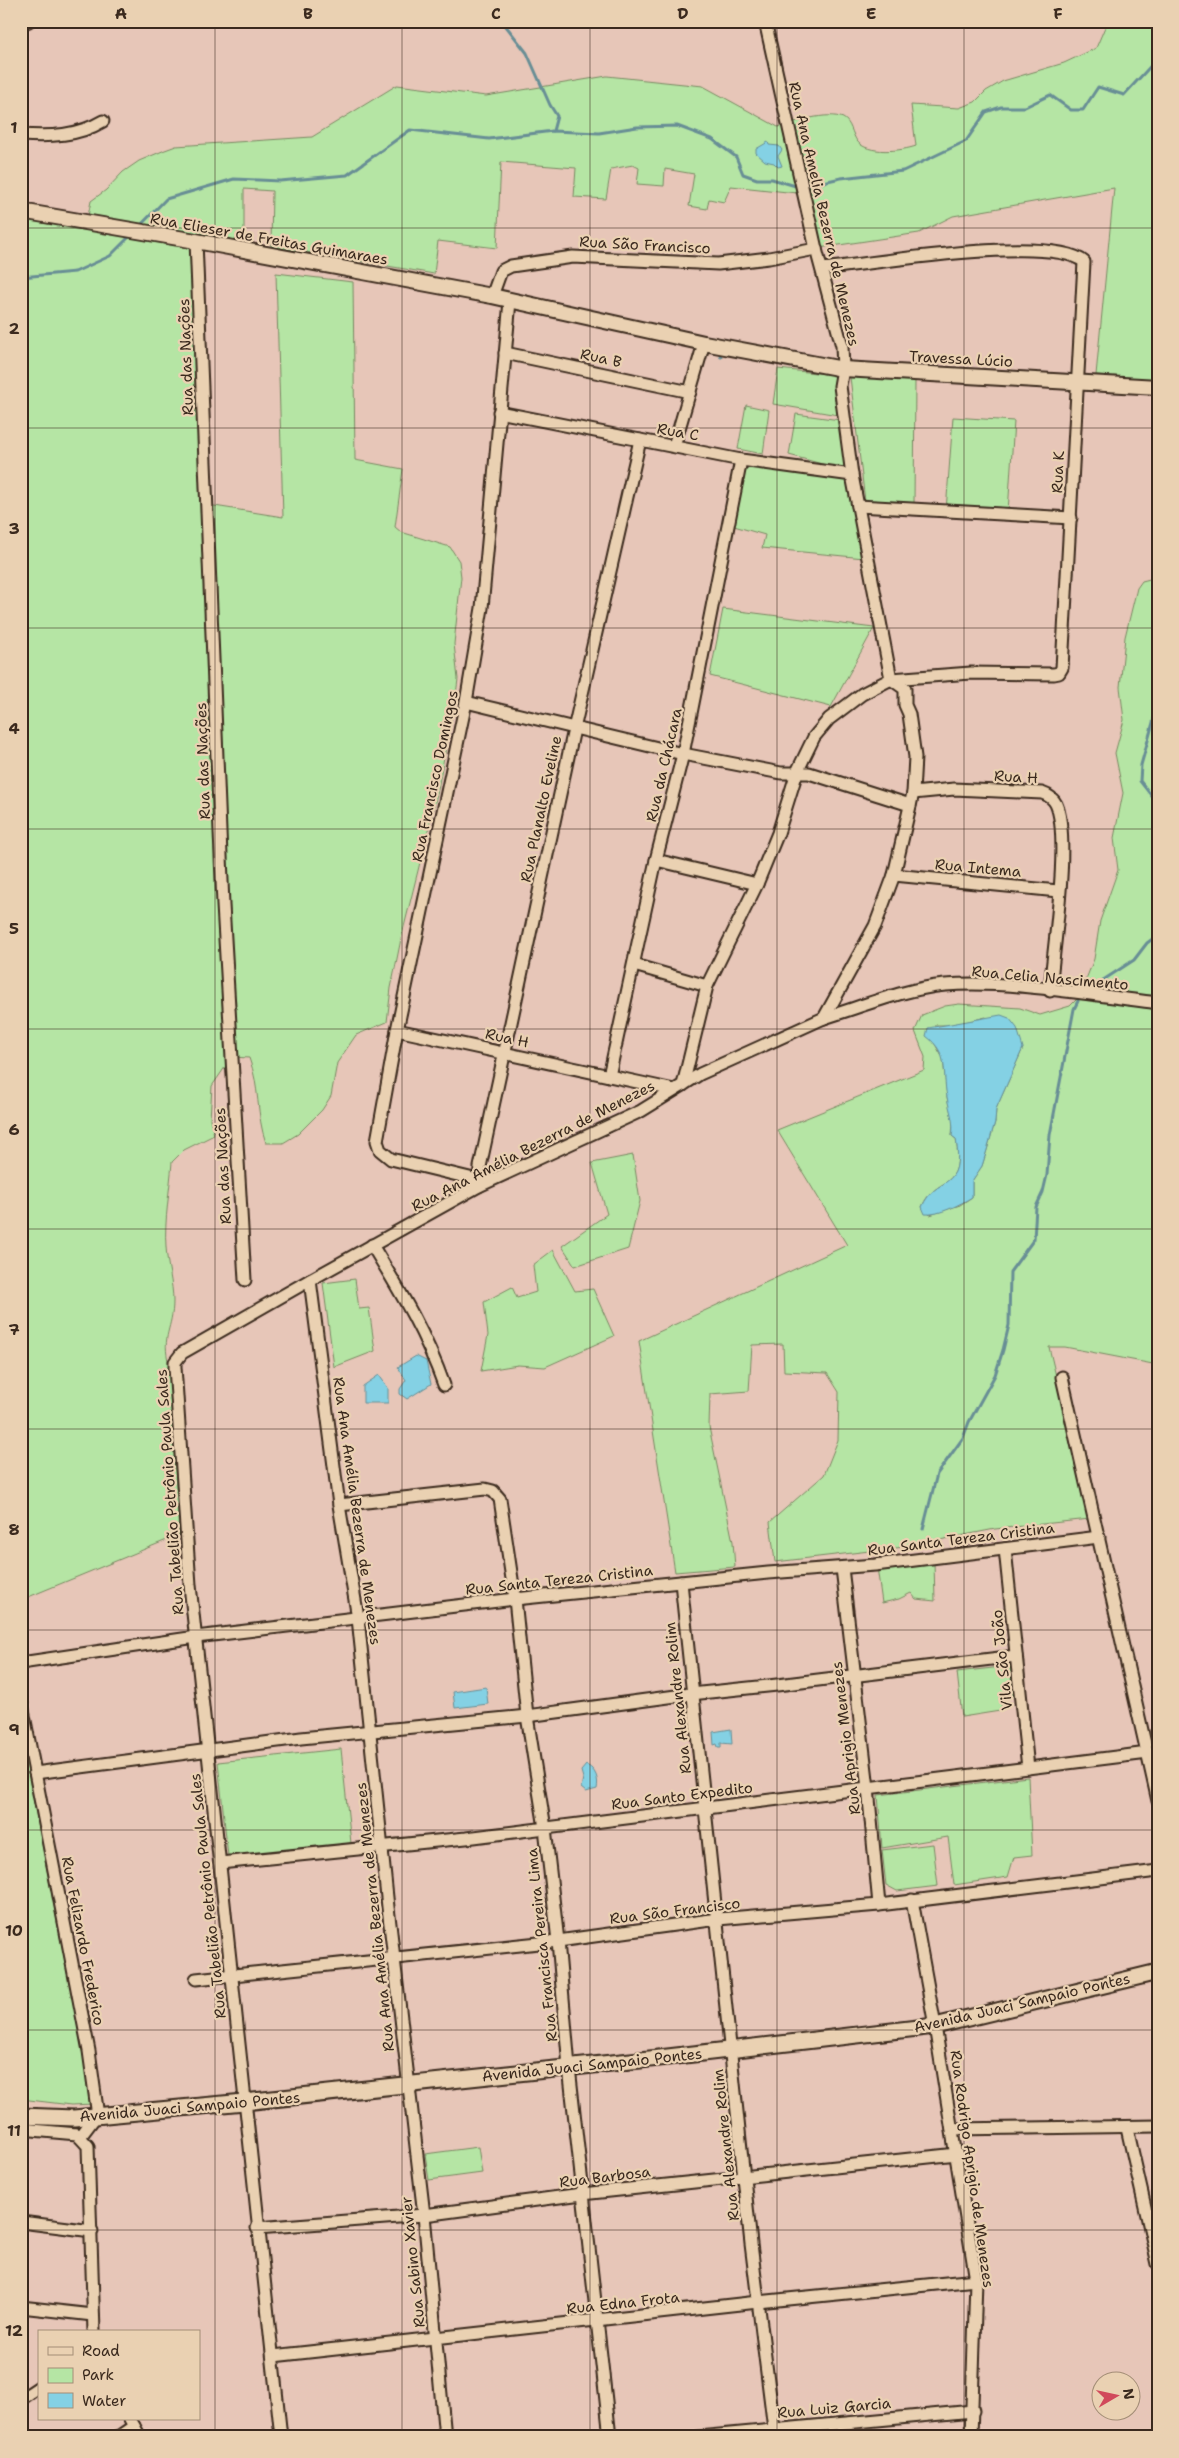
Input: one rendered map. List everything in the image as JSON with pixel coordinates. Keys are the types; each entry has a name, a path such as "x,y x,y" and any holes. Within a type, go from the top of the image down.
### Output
{"main road":[{"name":"Avenida Juaci Sampaio Pontes","path":"21,2116 74,2118 244,2102 732,2050 935,2026 1158,1972"}],"street":[{"path":"21,24 29,21"},
{"name":"Rua Ana Amelia Bezerra de Menezes","path":"765,21 816,249 842,346 843,369 840,386 852,475 891,679"},
{"path":"21,135 54,136 84,131 103,121"},
{"name":"Rua Elieser de Freitas Guimaraes","path":"21,211 196,241 492,296 704,343"},
{"name":"Rua das Nações","path":"196,241 223,895 245,1280"},
{"name":"Rua São Francisco","path":"492,296 501,271 511,266 574,256 718,264 769,258 816,249"},
{"name":"Rua K","path":"822,269 1006,250 1070,254 1084,262 1064,658 1059,673 953,674 891,679"},
{"name":"Rua Francisco Domingos","path":"479,1183 395,1161 380,1150 377,1141 397,1030 466,702 482,608 510,300"},
{"path":"674,446 704,343"},
{"name":"Travessa Lúcio","path":"704,343 843,369 1158,387"},
{"name":"Rua B","path":"505,353 690,392"},
{"name":"Rua C","path":"499,412 741,460 852,475"},
{"name":"Rua Planalto Eveline","path":"479,1183 574,729 640,440"},
{"name":"Rua da Chácara","path":"609,1076 656,860 683,754 741,460"},
{"path":"858,506 1071,518"},
{"path":"679,1087 706,986 757,884 778,833 797,772 814,737 830,719 862,694 891,679 904,689 914,756 911,799 894,875 875,926 824,1018"},
{"name":"Rua H","path":"466,702 683,754 781,773 809,773 911,799 954,789 1042,793 1049,796 1056,803 1060,821 1061,872 1058,891"},
{"path":"656,860 757,884"},
{"name":"Rua Intema","path":"894,875 1058,891"},
{"path":"1050,990 1058,891"},
{"path":"634,966 706,986"},
{"name":"Rua Celia Nascimento","path":"679,1087 700,1074 824,1018 919,989 946,985 998,986 1050,990 1158,1003"},
{"name":"Rua H","path":"397,1030 609,1076 679,1087"},
{"name":"Rua Ana Amélia Bezerra de Menezes","path":"409,2085 358,1618 339,1505 310,1280 479,1183 641,1111 679,1087"},
{"path":"372,1245 411,1308 444,1385"},
{"name":"Rua Tabelião Petrônio Paula Sales","path":"281,2437 257,2228 190,1585 175,1362 182,1353 310,1280"},
{"path":"1062,1378 1158,1801"},
{"name":"Rua Francisca Pereira Lima","path":"339,1505 489,1489 498,1495 500,1499 515,1599 527,1716 545,1828 558,1941 568,2067 610,2437"},
{"name":"Rua Santa Tereza Cristina","path":"22,1663 196,1637 515,1599 842,1568 1099,1537"},
{"name":"Vila São João","path":"1005,1549 1028,1768"},
{"name":"Rua Aprigio Menezes","path":"842,1568 853,1674 868,1788 879,1905"},
{"name":"Rua Alexandre Rolim","path":"681,1582 691,1694 718,1919 744,2176 774,2433"},
{"path":"35,1773 370,1731 527,1716 691,1694 777,1686 853,1674 1016,1656"},
{"name":"Rua Felizardo Frederico","path":"21,1700 89,2052 97,2116"},
{"name":"Rua Santo Expedito","path":"220,1863 545,1828 1148,1753"},
{"name":"Rua São Francisco","path":"196,1979 558,1941 718,1919 879,1905 1158,1871"},
{"name":"Rua Rodrigo Aprigio de Menezes","path":"912,1900 935,2026 976,2280 971,2437"},
{"name":"Rua Sabino Xavier","path":"409,2085 446,2437"},
{"path":"80,2137 97,2116"},
{"path":"952,2129 1127,2128 1158,2126"},
{"path":"1127,2128 1158,2264"},
{"path":"21,2129 76,2134 88,2146 94,2330"},
{"name":"Rua Barbosa","path":"257,2228 424,2215 582,2194 956,2154"},
{"path":"21,2222 92,2231"},
{"name":"Rua Edna Frota","path":"273,2356 758,2302 976,2280"},
{"path":"21,2307 93,2315"},
{"path":"21,2399 38,2389"},
{"name":"Rua Luiz Garcia","path":"698,2437 774,2433 973,2411"},
{"path":"118,2437 135,2427"}],"green space":[{"path":"1112,21 1158,21 1158,418 1151,379 1096,375 1114,188 953,216 919,233 819,248 806,194 731,186 724,202 709,199 707,209 689,206 694,174 665,169 664,186 637,184 639,168 633,165 611,169 606,199 574,197 576,168 501,162 497,248 438,241 434,274 271,246 272,191 244,189 244,242 153,227 147,238 192,248 202,504 283,517 276,273 353,282 355,460 403,469 395,527 401,532 450,547 459,561 461,577 454,644 458,679 437,794 401,939 391,988 387,1022 356,1035 337,1063 331,1096 322,1110 298,1134 283,1143 266,1143 255,1079 249,1058 232,1057 212,1086 210,1119 214,1135 184,1150 172,1162 166,1216 166,1237 173,1301 166,1346 169,1365 179,1535 21,1600 21,219 121,235 126,222 88,216 91,201 106,190 123,172 139,161 176,146 312,137 397,85 486,96 607,76 703,86 778,127 820,116 836,116 848,122 857,141 868,148 885,151 902,149 916,146 911,105 959,108 975,102 986,91 1003,81 1064,63 1096,48 1105,27"},
{"path":"778,369 835,375 838,415 773,404"},
{"path":"850,377 915,381 914,503 865,501"},
{"path":"746,405 769,410 763,454 738,449"},
{"path":"796,414 840,420 848,471 789,455"},
{"path":"953,417 1014,421 1008,512 946,511"},
{"path":"744,463 848,477 864,558 762,548 765,535 734,526"},
{"path":"1158,572 1158,994 1155,1012 1158,1013 1158,1365 1065,1347 1049,1347 1090,1519 995,1529 904,1547 775,1562 770,1522 824,1475 838,1440 839,1392 827,1373 784,1371 783,1344 752,1345 749,1391 710,1394 709,1427 733,1542 735,1567 675,1572 639,1341 847,1245 777,1130 924,1070 925,1057 915,1031 922,1015 945,1006 959,1004 1020,1008 1040,1015 1070,1006 1079,997 1094,959 1100,921 1118,870 1114,838 1123,793 1115,753 1124,720 1120,687 1125,637 1137,588 1142,581 1150,579","holes":["986,1017 1023,1048 996,1109 995,1122 982,1166 972,1181 972,1197 960,1205 930,1215 922,1207 934,1190 953,1176 958,1156 956,1139 952,1136 953,1121 947,1097 943,1058 933,1041 935,1025 952,1025"]},
{"path":"723,609 874,628 831,707 710,676"},
{"path":"633,1155 640,1201 628,1249 575,1266 562,1246 607,1214 592,1163"},
{"path":"553,1250 575,1291 593,1289 614,1336 545,1367 518,1365 481,1371 488,1335 484,1302 512,1287 517,1298 536,1292 533,1265"},
{"path":"355,1279 359,1309 369,1308 375,1351 334,1367 323,1283"},
{"path":"934,1562 935,1601 916,1599 911,1593 899,1599 882,1603 877,1567"},
{"path":"1011,1666 1015,1696 1004,1699 1000,1711 962,1717 957,1672"},
{"path":"21,1735 93,2104 71,2105 21,2099"},
{"path":"341,1749 351,1843 228,1856 218,1762"},
{"path":"1028,1777 1032,1855 1014,1857 1008,1877 954,1885 948,1837 882,1848 878,1795"},
{"path":"933,1844 938,1886 897,1891 886,1885 882,1850"},
{"path":"478,2147 482,2173 429,2180 425,2154"}],"water":[{"path":"768,142 769,145 779,146 782,150 778,156 782,166 778,167 774,163 765,161 756,153 756,149"},
{"path":"1001,1015 1009,1018 1017,1028 1023,1048 996,1109 995,1122 982,1166 972,1181 972,1197 943,1211 925,1214 922,1207 934,1190 953,1176 958,1156 956,1139 952,1136 952,1121 947,1097 944,1064 939,1050 926,1036 928,1028"},
{"path":"416,1356 426,1361 431,1384 407,1399 400,1394 400,1389 406,1380 398,1367"},
{"path":"379,1375 388,1388 388,1403 363,1403 363,1386"},
{"path":"486,1687 488,1704 455,1708 453,1692"},
{"path":"731,1729 732,1744 721,1743 721,1747 718,1747 717,1744 714,1745 713,1732"},
{"path":"586,1765 594,1772 598,1782 597,1789 586,1792 581,1788 583,1778 581,1771"}],"waterway":[{"path":"502,21 527,53 550,105 557,116 553,131"},
{"path":"805,186 841,178 903,171 966,141 986,112 1001,107 1025,107 1050,95 1071,110 1083,110 1098,87 1124,95 1158,58"},
{"path":"138,228 166,199 234,179 280,181 347,175 410,130 489,139 553,131 599,133 637,127 677,126 712,139 736,157 743,174 757,179 772,179 799,187"},
{"path":"21,277 75,272 110,256 132,234"},
{"path":"719,352 721,357"},
{"path":"1158,705 1141,765 1140,781 1158,804"},
{"path":"1158,837 1158,863"},
{"path":"1091,988 1134,960 1147,943 1158,935"},
{"path":"923,1529 937,1474 963,1438 969,1422 995,1375 1003,1350 1009,1325 1010,1272 1034,1239 1036,1207 1043,1192 1047,1175 1050,1135 1074,1009 1078,1001"}]}
